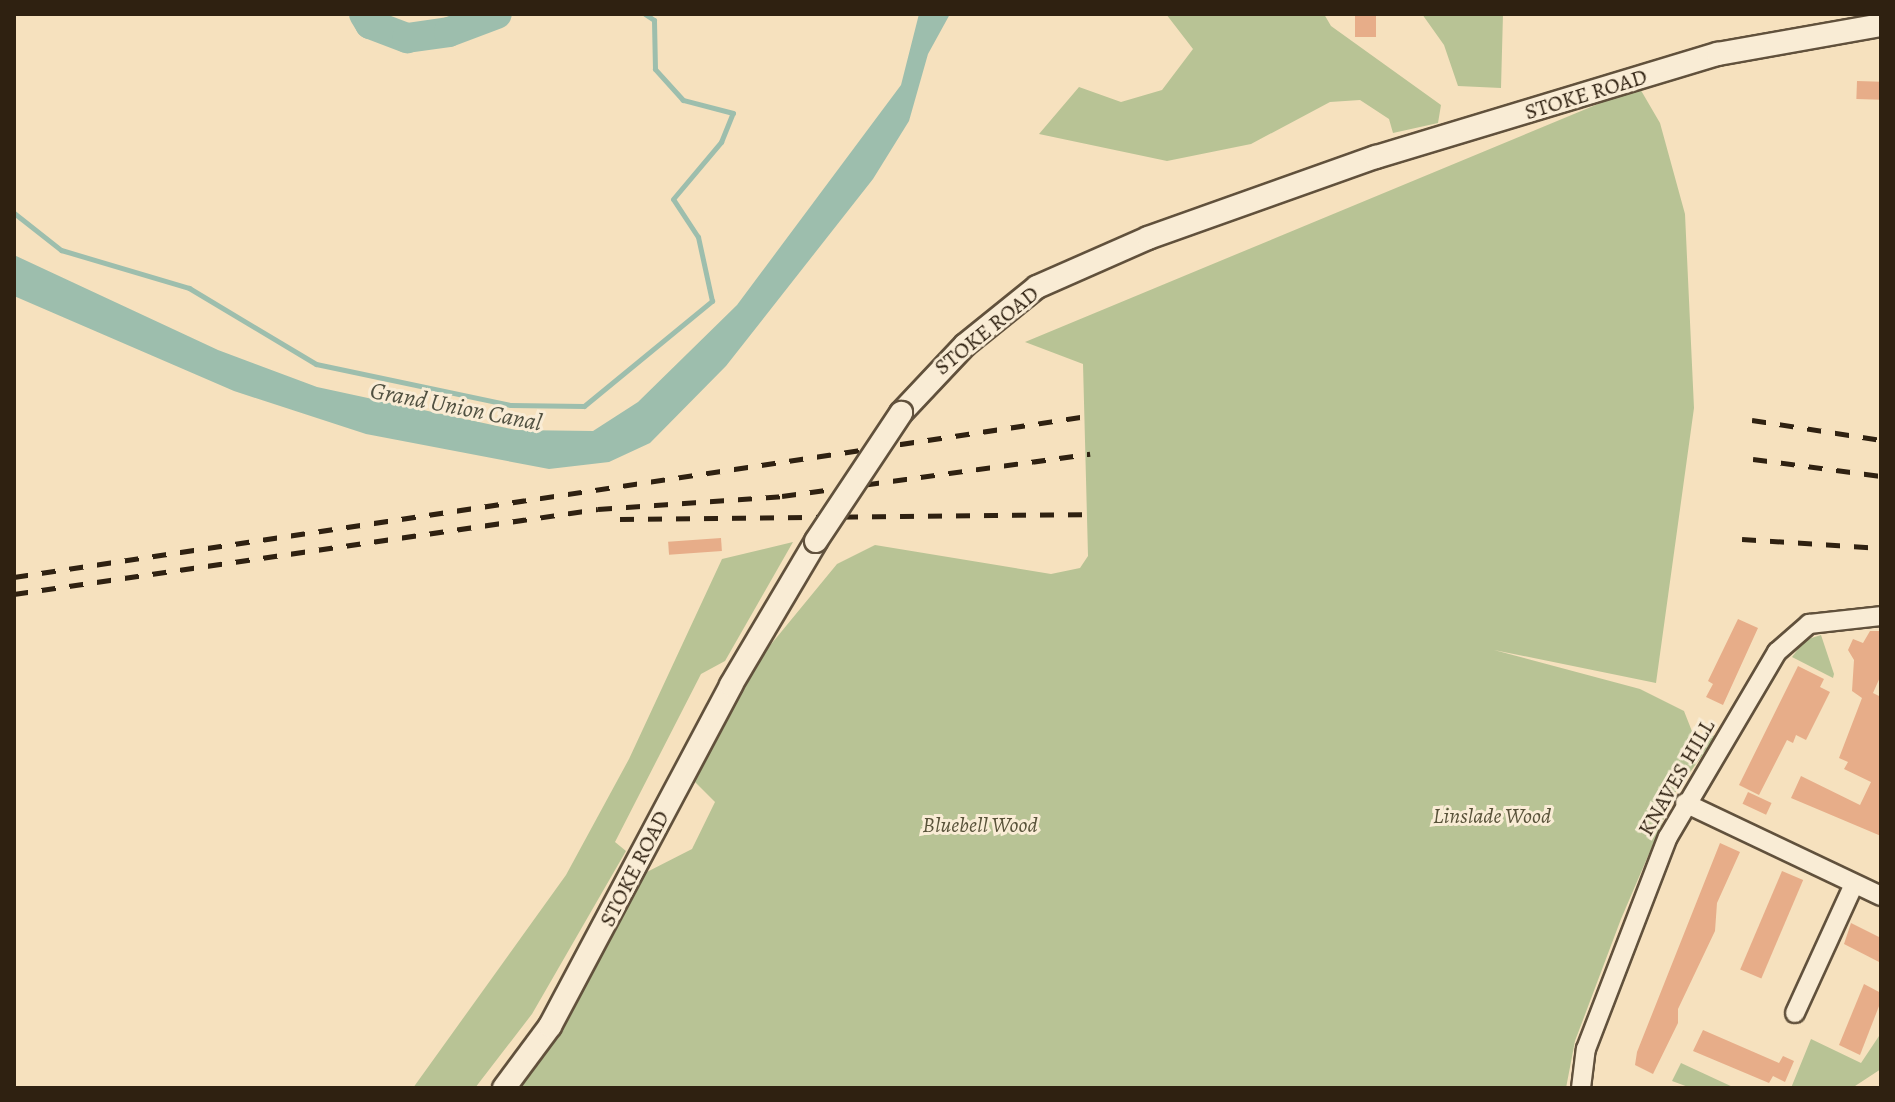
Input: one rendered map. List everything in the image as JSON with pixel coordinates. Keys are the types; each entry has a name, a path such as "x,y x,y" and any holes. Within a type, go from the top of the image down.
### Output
{"street":[{"name":"STOKE ROAD","path":"504,1088 550,1026 731,685 816,541 901,413 965,345 1037,287 1148,238 1376,157 1718,54 1881,25"},
{"name":"KNAVES HILL","path":"1581,1088 1586,1049 1625,940 1685,803 1796,631 1846,616 1881,616"},
{"path":"1685,803 1881,896"},
{"path":"1795,1013 1854,884"}],"green space":[{"path":"1166,14 1324,14 1331,26 1441,105 1438,123 1393,133 1389,119 1360,100 1330,102 1251,144 1167,161 1039,134 1079,87 1121,102 1162,90 1193,49"},
{"path":"1422,14 1503,14 1501,88 1458,86 1444,45"},
{"path":"1639,87 1660,123 1685,214 1694,408 1656,683 1494,650 1640,689 1684,711 1695,739 1717,735 1675,793 1621,919 1575,1041 1566,1088 513,1088 641,875 692,849 715,802 695,782 754,665 837,564 875,545 1051,574 1080,568 1088,556 1083,364 1025,342"},
{"path":"793,542 725,661 701,674 615,842 626,851 532,1014 475,1088 413,1088 566,875 629,759 722,559"},
{"path":"1821,635 1833,678 1792,657 1805,640"},
{"path":"1881,1033 1881,1069 1852,1088 1791,1088 1811,1039 1861,1063"},
{"path":"1681,1063 1735,1088 1691,1088 1672,1081"}],"shaded area":[{"path":"919,14 950,14 928,54 909,121 873,179 726,366 650,443 609,462 549,469 366,434 234,391 14,296 14,255 218,350 317,387 516,430 593,431 638,402 737,305 901,85"}],"building":[{"path":"1355,14 1376,14 1376,37 1355,37"},
{"path":"1857,81 1881,82 1880,100 1856,99"},
{"path":"721,538 722,551 669,555 668,542"},
{"path":"1738,619 1758,628 1723,705 1706,697 1713,684 1708,681"},
{"path":"1870,631 1881,631 1881,675 1873,693 1881,697 1881,836 1791,798 1801,776 1860,805 1871,782 1844,769 1848,762 1839,758 1862,698 1852,691 1854,660 1848,650 1853,639 1863,643"},
{"path":"1798,666 1824,679 1820,687 1830,692 1806,740 1796,735 1793,743 1787,740 1759,795 1739,785"},
{"path":"1748,792 1772,803 1766,815 1743,804"},
{"path":"1720,843 1740,852 1717,903 1715,931 1678,1009 1678,1023 1653,1074 1635,1065 1637,1052"},
{"path":"1782,871 1803,880 1761,978 1740,969"},
{"path":"1851,923 1881,938 1881,963 1844,944"},
{"path":"1864,984 1881,993 1881,1001 1860,1055 1839,1045"},
{"path":"1703,1030 1779,1063 1783,1056 1794,1061 1785,1082 1773,1076 1769,1083 1693,1051"}],"waterway":[{"path":"364,14 370,24 407,38 449,32 497,14"},
{"name":"Grand Union Canal","path":"14,213 61,250 189,288 316,364 510,405 584,406 712,301 698,237 673,199 721,142 733,113 683,100 655,69 654,20 645,14"}],"railway":[{"path":"14,577 1087,416"},
{"path":"1752,420 1881,440"},
{"path":"14,594 598,509 782,496 1090,454"},
{"path":"1753,459 1881,476"},
{"path":"620,519 1084,514"},
{"path":"1742,539 1881,548"}],"park label":[{"name":"Linslade Wood","path":"1492,817"},
{"name":"Bluebell Wood","path":"980,826"}]}
